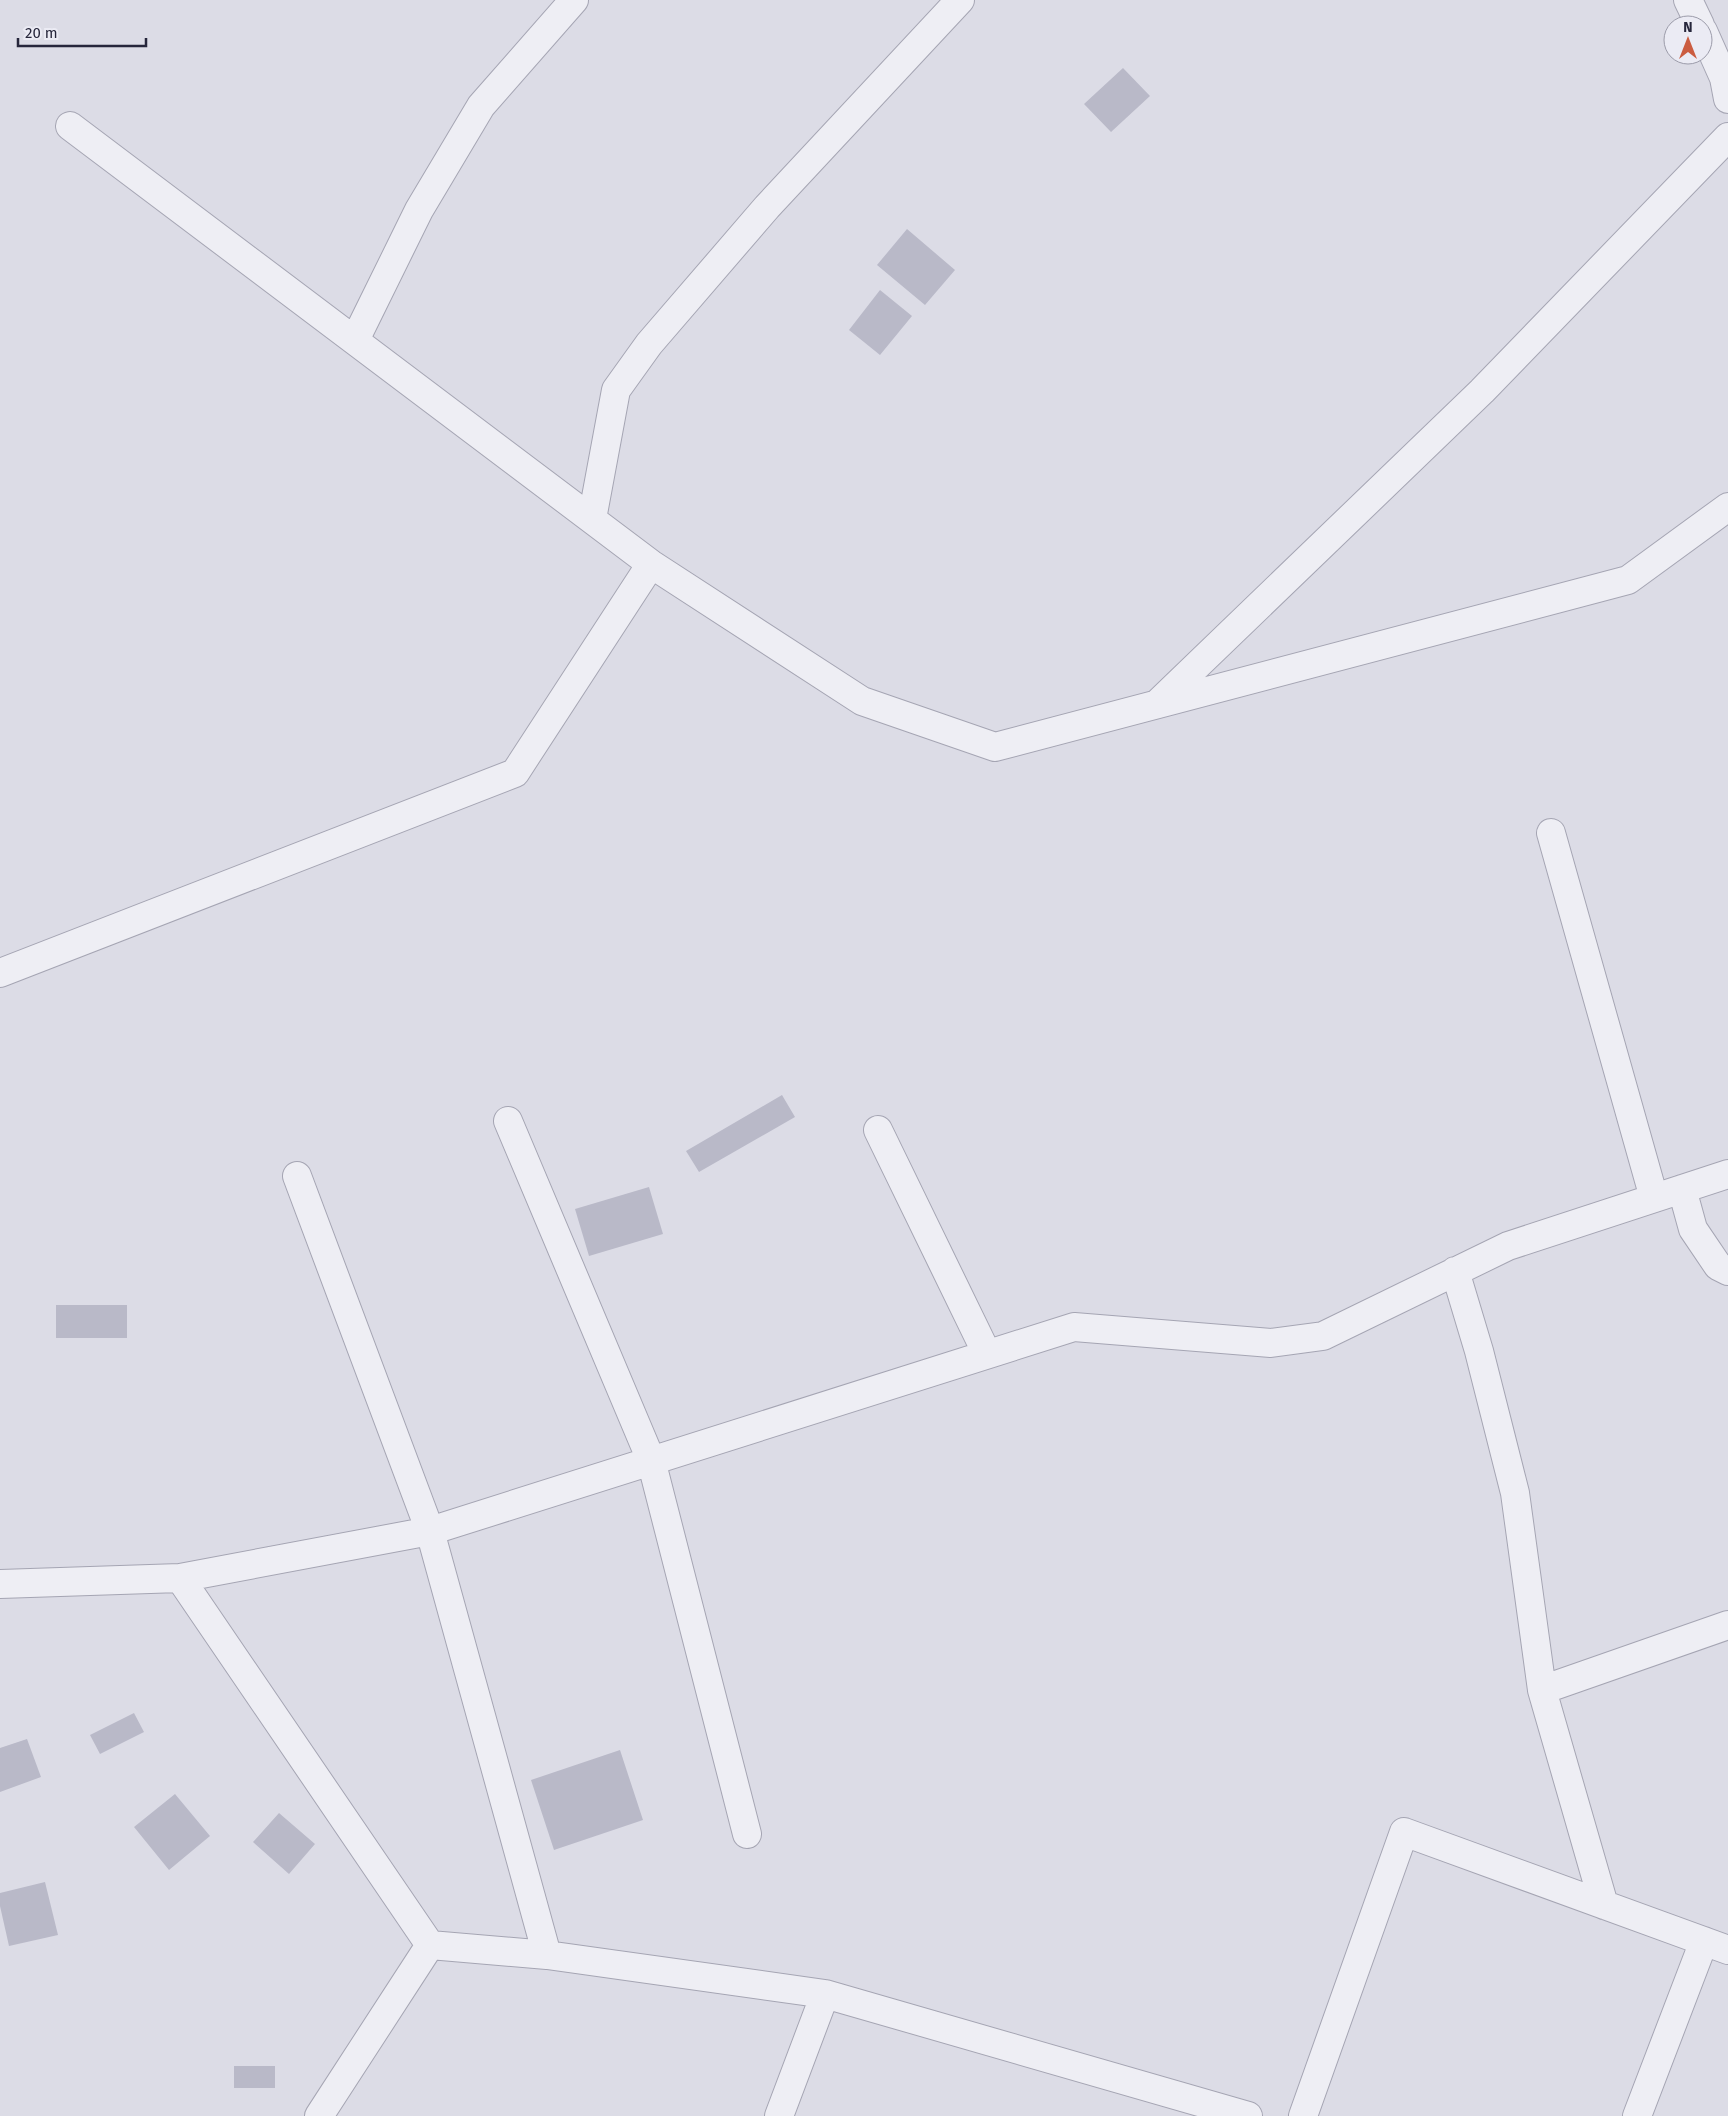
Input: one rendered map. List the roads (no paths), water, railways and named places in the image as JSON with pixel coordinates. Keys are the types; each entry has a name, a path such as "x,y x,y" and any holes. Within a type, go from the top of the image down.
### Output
{"street":[{"path":"354,340 419,210 481,106 574,0"},
{"path":"592,519 616,390 648,344 767,207 960,0"},
{"path":"1688,0 1695,15"},
{"path":"1713,52 1727,82"},
{"path":"70,126 651,564 862,701 995,747 1628,580 1728,507"},
{"path":"1156,705 1482,391 1728,137"},
{"path":"0,973 515,773 651,564"},
{"path":"1551,833 1654,1198"},
{"path":"508,1121 651,1460 747,1834"},
{"path":"878,1130 987,1354"},
{"path":"0,1584 180,1578 430,1531 1074,1327 1271,1343 1324,1336 1508,1246 1728,1174"},
{"path":"297,1176 430,1531 547,1955"},
{"path":"1682,1189 1693,1229 1718,1266 1728,1271"},
{"path":"1455,1271 1480,1351 1515,1493 1542,1690 1604,1905"},
{"path":"180,1578 430,1946"},
{"path":"1542,1690 1728,1625"},
{"path":"1303,2116 1404,1832 1716,1946 1637,2116"},
{"path":"430,1946 547,1955 825,1994 1248,2116"},
{"path":"319,2116 430,1946"},
{"path":"779,2116 825,1994"}]}
